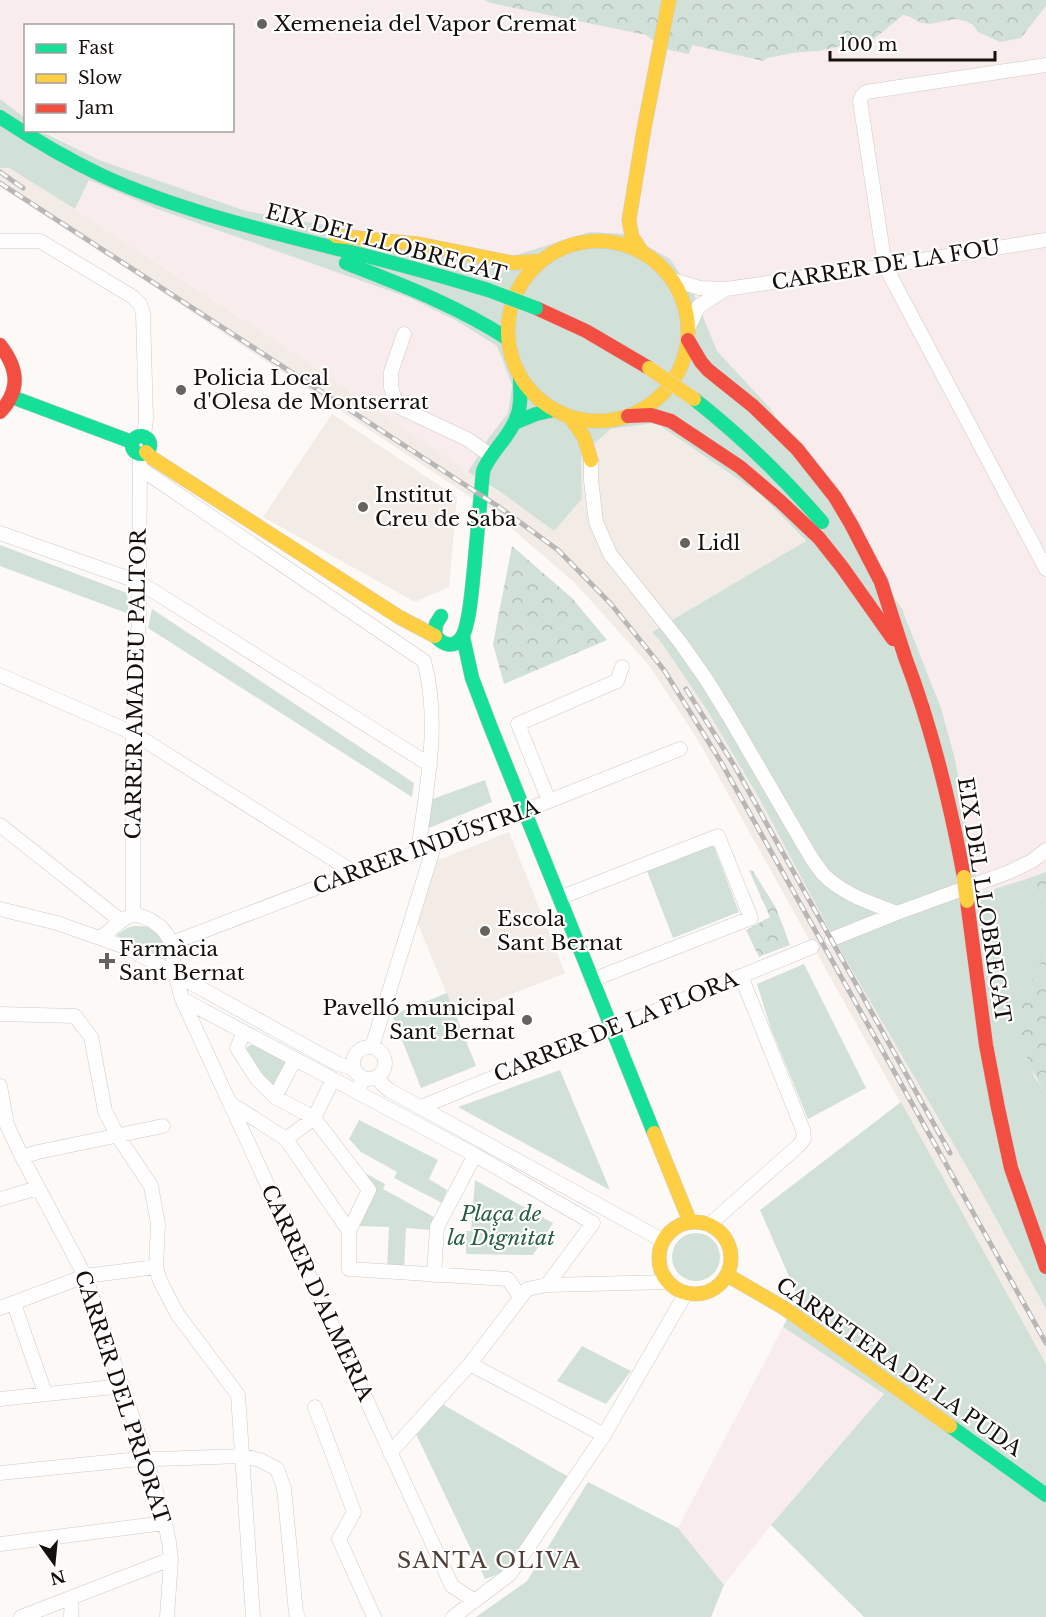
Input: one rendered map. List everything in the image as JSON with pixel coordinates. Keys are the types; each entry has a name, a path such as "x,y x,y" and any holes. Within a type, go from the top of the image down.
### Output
{"main road":[{"path":"642,252 629,228 630,208 669,0"},
{"name":"EIX DEL LLOBREGAT","path":"0,117 24,131"},
{"name":"EIX DEL LLOBREGAT","path":"25,132 80,165 119,183 187,209 267,232 410,267 488,290 536,308 594,335 649,368 694,399 739,435 799,495 837,540 873,595 905,657 917,686 932,733 955,827 964,877 986,1045 1011,1168 1046,1267"},
{"path":"602,241 617,229 630,208"},
{"path":"267,232 295,231 419,244 513,262 541,261"},
{"path":"287,236 335,259 463,312 508,339"},
{"path":"628,416 646,407 662,394 675,378 684,360 688,334 682,298 673,280 654,260 642,252 622,244 602,241 570,245 541,261 524,279 517,290 509,314 508,339 512,359 529,390 554,410 570,417 612,420 628,416 651,415 671,421 740,467 819,538 905,657"},
{"path":"688,334 701,362 797,449 835,497 881,582 905,657"},
{"path":"0,345 9,354 14,368 15,382 12,397 0,412"},
{"path":"12,397 141,446 152,458 399,617 435,636 441,643 449,645 457,643 464,632 471,601 481,481 486,461 514,423 521,399 520,377"},
{"path":"514,423 554,410"},
{"path":"570,417 584,434 591,460"},
{"path":"591,460 599,435 612,420"},
{"path":"435,636 435,623 467,595 473,585"},
{"path":"399,617 421,620 446,615 459,617 472,678 690,1222"},
{"path":"449,645 472,678"},
{"path":"690,1222 709,1225 724,1236 729,1245 731,1255 727,1275 720,1285 709,1291 698,1294 676,1289 662,1273 659,1262 664,1241 670,1232 690,1222"},
{"name":"CARRETERA DE LA PUDA","path":"727,1275 784,1308 1046,1495"}],"street":[{"path":"1046,65 867,92 860,101 885,266 1046,569"},
{"name":"CARRER DE LA FOU","path":"673,280 700,288 726,289 1046,240"},
{"name":"CARRER AMADEU PALTOR","path":"0,241 40,241 133,297 140,304 142,313 145,407 141,446 139,582 127,918"},
{"name":"CARRER DE LA FOU","path":"688,334 699,306 726,289"},
{"path":"404,334 391,372 391,387 401,408 467,439 490,455"},
{"path":"591,460 596,522 610,554 680,642 705,679 812,858 823,874 842,889 897,913"},
{"path":"141,469 424,662 430,683 432,708 430,765 418,852"},
{"path":"0,532 139,582 430,765"},
{"path":"549,801 518,724 617,681 622,668"},
{"path":"0,675 132,733 355,873"},
{"name":"CARRER INDÚSTRIA","path":"172,943 355,873 418,852 435,843 524,811 680,749"},
{"path":"0,825 127,918"},
{"path":"559,897 718,836 751,918 592,980"},
{"path":"372,1047 435,843"},
{"path":"832,939 1009,872 1032,861 1046,850"},
{"path":"0,909 57,923 128,948 316,1052 363,1069 388,1090 664,1241"},
{"path":"100,938 127,918 146,917 159,925 172,943"},
{"name":"CARRER D'ALMERIA","path":"172,943 182,999 390,1454 452,1586 475,1601"},
{"name":"CARRER DE LA FLORA","path":"420,1107 812,947"},
{"path":"709,1225 804,1139 803,1130 741,976"},
{"path":"182,999 475,1155 594,1223 547,1285"},
{"path":"0,1014 75,1016 91,1037 105,1112 117,1135 151,1186 158,1224 156,1267 160,1281 178,1315 238,1395 253,1617"},
{"path":"244,1032 237,1048 257,1079 275,1097 314,1118 369,1190 350,1230 349,1269 508,1279 520,1298"},
{"path":"357,1092 363,1069 361,1049 372,1047 380,1051 385,1060 384,1069 363,1069"},
{"path":"275,1097 295,1059"},
{"path":"286,1139 314,1118 333,1079"},
{"name":"CARRER DEL PRIORAT","path":"0,1086 7,1125 85,1276 147,1460 165,1523 171,1559 166,1617"},
{"path":"230,1103 286,1139 350,1230"},
{"path":"22,1157 163,1126"},
{"path":"434,1275 437,1227 475,1155"},
{"path":"0,1199 38,1188"},
{"path":"45,1394 7,1306 85,1276 156,1267"},
{"path":"390,1454 470,1364 527,1289 547,1285 668,1282"},
{"path":"453,1617 510,1574 604,1435 686,1293"},
{"path":"470,1364 604,1435"},
{"path":"0,1399 123,1386"},
{"path":"315,1407 354,1512 339,1539 374,1617"},
{"path":"0,1473 129,1460 243,1456 260,1460 277,1469 284,1488 298,1617"},
{"path":"0,1544 165,1523"},
{"path":"21,1617 171,1559"},
{"path":"71,1617 72,1597"}],"shaded area":[{"path":"0,0 484,0 646,35 665,49 692,45 763,61 793,53 819,51 874,39 903,15 921,23 930,24 955,19 965,21 1000,41 1021,38 1046,6 1046,872 979,895 955,759 941,708 902,609 770,408 717,351 694,294 513,256 246,211 99,160 45,132 234,132 234,24 24,24 24,117 0,99"},
{"path":"0,168 9,168 47,191 288,349 502,493 554,531 582,499 581,455 611,429 656,423 761,495 806,542 652,632 707,710 759,798 838,946 979,1188 1046,1309 1046,1364 698,740 648,664 575,583 490,510 0,187"},
{"path":"90,179 157,209 410,298 457,321 497,346 512,385 508,413 490,436 468,472 288,349 75,209"},
{"name":"Institut Creu de Saba","path":"332,414 457,497 449,587 415,602 263,517"},
{"name":"Escola Sant Bernat","path":"509,832 565,973 456,1016 417,922 436,861"},
{"path":"783,1327 884,1394 771,1525 724,1585 678,1528"}],"green space":[{"path":"484,0 1046,0 1046,6 1021,38 1000,42 978,32 973,25 965,21 955,19 930,24 921,23 903,15 874,39 819,51 793,53 763,61 692,45 689,54 664,49 646,35"},
{"path":"0,99 24,117 24,132 47,134 99,160 246,211 513,256 590,232 625,234 670,259 694,294 717,351 770,408 902,609 941,708 955,759 979,894 1023,880 1046,902 1046,954 1021,1010 1034,1076 1046,1094 1046,1309 979,1188 838,946 759,798 707,710 652,632 806,541 761,495 656,423 611,429 581,455 582,499 554,531 502,493 468,472 490,436 508,413 512,385 497,346 457,321 410,298 157,209 89,180 75,209 9,168 0,168"},
{"path":"0,545 127,593 129,614 0,566"},
{"path":"512,546 572,598 607,640 504,684 493,644"},
{"path":"152,609 414,783 412,797 148,628"},
{"path":"485,780 492,802 429,828 427,801"},
{"path":"713,844 739,912 673,938 647,871"},
{"path":"749,870 753,871 776,908 790,945 759,957 746,930 770,917"},
{"path":"1046,872 1046,902 1023,880"},
{"path":"134,926 151,928 160,935 169,961 116,935"},
{"path":"1046,954 1046,1094 1026,1054 1019,1020 1028,988"},
{"path":"804,964 866,1088 808,1119 771,1029 757,984"},
{"path":"447,993 476,1066 421,1088 392,1015"},
{"path":"255,1043 289,1061 275,1085 268,1084 246,1051 247,1047"},
{"path":"560,1070 610,1190 458,1107"},
{"path":"901,1102 1046,1364 1046,1617 864,1617 771,1525 884,1394 783,1327 798,1297 760,1210"},
{"path":"359,1120 438,1160 429,1179 447,1190 442,1203 394,1178 397,1172 361,1152 349,1139"},
{"path":"363,1172 385,1184 383,1189 434,1217 431,1230 406,1228 404,1270 387,1268 389,1227 358,1226 372,1189"},
{"name":"Plaça de la Dignitat","path":"475,1180 553,1223 533,1255 466,1254 466,1231 471,1231"},
{"path":"691,1233 701,1233 713,1240 720,1252 720,1262 713,1274 701,1281 691,1281 676,1270 672,1262 672,1252 683,1237"},
{"path":"582,1346 631,1371 606,1404 557,1381"},
{"path":"442,1404 567,1476 507,1571 485,1579 415,1432"},
{"path":"588,1482 678,1528 724,1585 711,1617 476,1617 527,1581"}],"railway":[{"path":"0,172 23,188"},
{"path":"0,183 496,505 558,550 611,604 664,670 721,762 1046,1343"},
{"path":"686,689 734,765 950,1153"}],"traffic: fast":[{"path":"0,117 50,148 103,176 160,199 249,226 395,263 488,290"},
{"path":"346,263 450,306 508,339"},
{"path":"488,290 536,308"},
{"path":"441,616 436,624 435,635 448,644 459,641 465,631 469,614 483,471 490,457 509,433 518,414 520,377"},
{"path":"12,397 132,442"},
{"path":"694,399 761,458 822,522"},
{"path":"514,423 554,410"},
{"path":"141,436 147,439 150,445 147,451 141,454 135,451 132,445 135,439 141,436"},
{"path":"463,637 472,678 491,728 654,1133"},
{"path":"950,1426 1046,1495"}],"traffic: slow":[{"path":"642,252 632,237 629,220 669,0"},
{"path":"336,236 419,244 513,263 541,261"},
{"path":"598,241 632,248 648,256 662,267 673,281 681,297 688,331 681,365 673,381 662,395 648,406 632,414 598,421 564,414 548,406 534,395 523,381 515,365 508,331 515,297 523,281 534,267 548,256 564,248 598,241"},
{"path":"649,368 694,399"},
{"path":"570,417 584,437 591,460"},
{"path":"146,452 399,617 435,636"},
{"path":"964,877 967,901"},
{"path":"654,1133 690,1222"},
{"path":"695,1222 715,1228 725,1238 731,1258 725,1278 715,1288 695,1294 675,1288 665,1278 659,1258 665,1238 675,1228 695,1222"},
{"path":"727,1275 784,1308 950,1426"}],"traffic: jam":[{"path":"536,308 586,331 649,368"},
{"path":"688,340 708,370 753,406 797,449 835,497 881,582 905,657"},
{"path":"0,345 11,362 15,379 7,404 0,412"},
{"path":"628,416 651,415 671,421 740,467 819,538 893,639"},
{"path":"905,657 924,711 939,766 964,877"},
{"path":"967,901 986,1045 998,1108 1011,1168 1046,1267"}],"place":[{"name":"Xemeneia del Vapor Cremat","path":"262,24"},
{"name":"Policia Local d'Olesa de Montserrat","path":"181,390"},
{"name":"Institut Creu de Saba","path":"363,507"},
{"name":"Lidl","path":"685,543"},
{"name":"Escola Sant Bernat","path":"485,931"},
{"name":"Farmàcia Sant Bernat","path":"107,961"},
{"name":"Pavelló municipal Sant Bernat","path":"527,1020"}],"district":[{"name":"SANTA OLIVA","path":"489,1560"}]}
